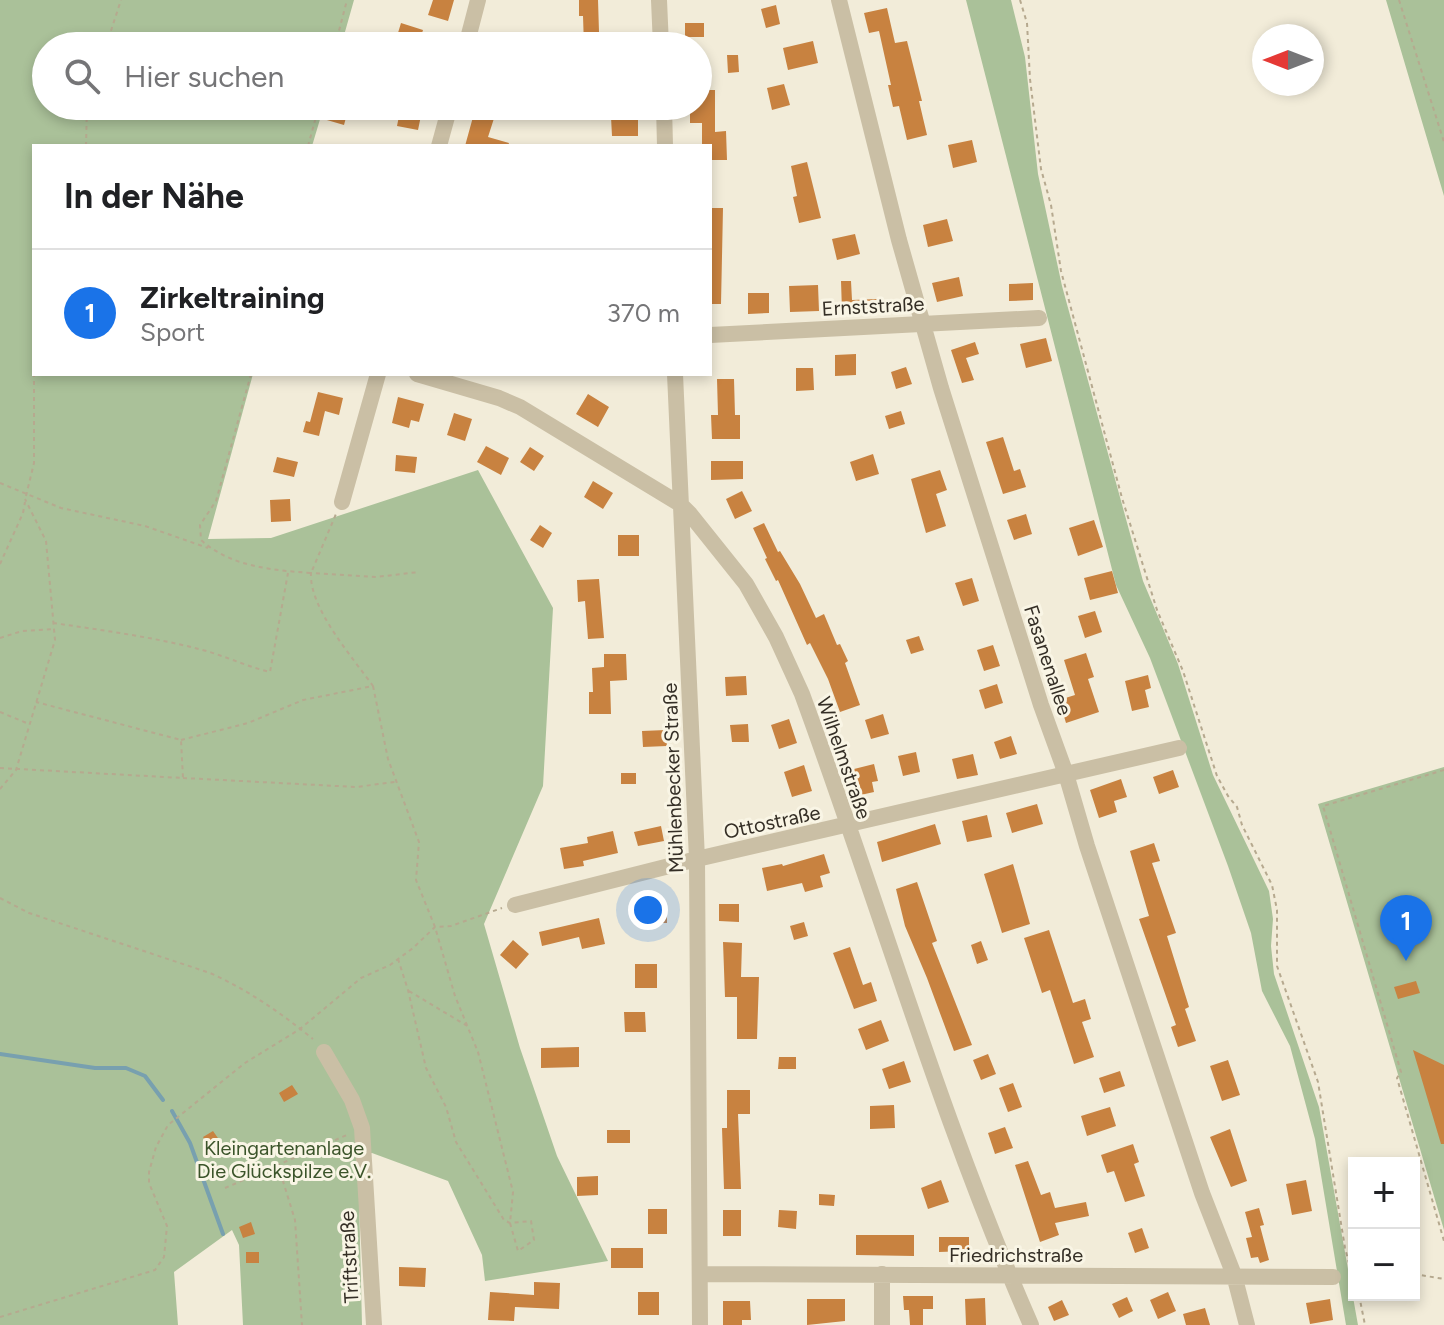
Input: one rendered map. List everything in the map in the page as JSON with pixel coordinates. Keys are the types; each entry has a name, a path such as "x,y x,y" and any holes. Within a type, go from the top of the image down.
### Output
{"street":[{"path":"470,32 478,0"},
{"path":"659,0 660,32"},
{"name":"Fasanenallee","path":"839,0 899,240 996,566 1202,1193 1234,1275 1247,1325"},
{"path":"440,144 446,120"},
{"path":"664,120 665,144"},
{"name":"Ernststraße","path":"712,335 1039,318"},
{"path":"342,502 377,376"},
{"name":"Wilhelmstraße","path":"424,376 520,407 680,504 736,569 776,637 802,694 955,1133 1031,1325"},
{"name":"Mühlenbecker Straße","path":"675,376 697,859 700,1325"},
{"name":"Ottostraße","path":"511,906 697,859 1179,748"},
{"name":"Triftstraße","path":"324,1052 352,1100 362,1128 374,1325"},
{"name":"Friedrichstraße","path":"700,1274 1333,1277"},
{"path":"882,1274 882,1325"}],"path":[{"path":"111,32 121,0"},
{"path":"339,32 347,0"},
{"path":"1020,0 1027,23 1041,169 1055,226 1061,271 1122,498 1157,610 1178,657 1217,776 1237,807 1242,825 1272,885 1277,910 1277,966 1318,1082 1348,1251"},
{"path":"1399,0 1444,142"},
{"path":"86,144 87,120"},
{"path":"309,144 315,120"},
{"path":"0,564 23,513 34,463 34,376"},
{"path":"250,376 216,501 200,525 201,540 222,557 244,565 376,577 419,572"},
{"path":"0,483 26,498 145,526 211,549"},
{"path":"0,789 16,770 55,640 46,541 26,498"},
{"path":"342,502 325,534 310,583 328,622 373,686 388,759 419,842 416,880 435,927 455,996 470,1027 513,1192 510,1223 518,1251 534,1240 531,1221 510,1223 504,1220 456,1142 446,1107 426,1068 398,959"},
{"path":"53,623 202,649 270,672 288,571"},
{"path":"0,638 22,631 53,629"},
{"path":"36,702 181,740 248,723 303,700 373,686"},
{"path":"0,712 30,724"},
{"path":"181,740 183,778"},
{"path":"0,768 356,787 396,782"},
{"path":"1444,770 1323,806 1401,1072 1397,1078 1444,1241"},
{"path":"0,898 29,913 221,978 247,991 300,1029 324,1052"},
{"path":"0,1317 155,1270 164,1257 167,1226 149,1183 149,1172 156,1147 168,1125 245,1063 300,1029 361,978 398,959 438,924 451,926 511,906"},
{"path":"408,990 470,1027"},
{"path":"225,1188 362,1128"},
{"path":"278,1165 295,1220 302,1325"},
{"path":"1420,1275 1444,1279"},
{"path":"1360,1301 1365,1325"}],"green space":[{"name":"Kleingartenanlage Die Glückspilze e.V.","path":"0,0 354,0 345,32 32,32 32,120 320,120 313,144 32,144 32,376 252,376 208,539 271,538 478,470 553,608 543,786 484,924 520,1048 557,1156 608,1261 485,1281 482,1255 448,1181 372,1153 358,1156 362,1325 243,1325 239,1245 232,1230 174,1272 178,1325 0,1325"},
{"path":"966,0 1011,0 1025,57 1038,174 1062,286 1143,581 1178,664 1213,775 1269,891 1274,974 1319,1107 1348,1269 1348,1301 1354,1301 1358,1325 1346,1325 1315,1139 1290,1046 1262,991 1251,933 1228,866 1150,658 1116,585"},
{"path":"1386,0 1444,0 1444,196"},
{"path":"1444,767 1444,1230 1318,804"}],"building":[{"path":"433,0 454,0 448,21 428,15"},
{"path":"579,0 598,0 599,32 584,32 583,16 579,16"},
{"path":"776,5 780,24 766,28 761,9"},
{"path":"887,8 895,43 907,41 922,101 919,101 927,135 907,140 899,106 893,107 879,31 869,33 864,13"},
{"path":"401,23 423,30 422,32 398,32"},
{"path":"685,23 704,23 704,32 685,32"},
{"path":"813,41 818,63 788,70 783,48"},
{"path":"727,55 738,55 739,72 728,73"},
{"path":"784,84 790,105 772,110 767,88"},
{"path":"712,90 715,90 715,132 726,131 727,160 712,160 712,144 702,144 702,123 690,123 690,120 712,120"},
{"path":"327,120 345,120 344,125"},
{"path":"398,120 420,120 418,130 397,126"},
{"path":"472,120 493,120 488,137 509,143 509,144 466,144"},
{"path":"611,120 638,120 638,136 612,136"},
{"path":"972,140 977,162 953,168 948,145"},
{"path":"807,162 821,218 799,223 791,166"},
{"path":"712,208 723,208 721,304 712,304"},
{"path":"947,219 953,241 928,247 923,225"},
{"path":"855,234 860,254 837,260 832,239"},
{"path":"959,277 963,296 937,302 932,283"},
{"path":"841,281 851,281 852,300 877,299 877,310 842,311"},
{"path":"1033,283 1033,300 1009,301 1009,284"},
{"path":"818,285 819,311 790,312 789,286"},
{"path":"748,293 769,293 769,313 748,314"},
{"path":"1046,338 1052,361 1026,368 1020,344"},
{"path":"975,342 979,354 966,358 974,380 962,383 951,350"},
{"path":"856,354 856,375 835,376 835,355"},
{"path":"906,367 912,384 896,389 891,372"},
{"path":"796,368 813,368 814,390 796,391"},
{"path":"717,379 734,379 735,415 740,415 740,439 712,439 711,415 718,415"},
{"path":"318,392 343,398 339,415 325,411 319,436 303,432 306,421 310,422"},
{"path":"588,394 609,407 598,427 576,414"},
{"path":"398,397 424,404 419,422 411,420 409,428 392,423"},
{"path":"901,411 905,424 889,429 885,416"},
{"path":"454,413 472,419 465,441 447,435"},
{"path":"1003,437 1014,471 1020,469 1026,487 1003,494 986,442"},
{"path":"486,446 509,458 501,475 477,462"},
{"path":"530,447 544,456 534,471 520,462"},
{"path":"873,454 879,474 856,481 850,462"},
{"path":"396,455 417,457 415,473 395,471"},
{"path":"277,457 298,462 294,477 273,472"},
{"path":"711,461 743,461 743,479 711,480"},
{"path":"940,470 947,490 936,494 946,526 926,533 911,479"},
{"path":"593,481 613,493 603,509 584,497"},
{"path":"742,491 752,511 735,519 726,499"},
{"path":"290,499 291,521 271,522 270,500"},
{"path":"1026,514 1032,534 1014,540 1007,520"},
{"path":"1094,520 1103,547 1078,556 1069,528"},
{"path":"764,523 816,618 824,614 837,645 840,644 860,705 840,712 828,679 810,643 807,645 778,580 765,559 753,528"},
{"path":"540,525 552,533 543,548 530,540"},
{"path":"618,535 639,535 639,556 618,556"},
{"path":"1112,571 1118,593 1090,600 1084,578"},
{"path":"972,578 979,601 963,606 955,583"},
{"path":"599,579 604,638 588,639 585,601 578,602 577,580"},
{"path":"1095,611 1102,632 1085,638 1078,616"},
{"path":"919,636 924,650 911,654 906,640"},
{"path":"993,645 1000,666 984,671 977,650"},
{"path":"1086,653 1094,677 1088,679 1099,712 1066,723 1059,700 1075,695 1064,660"},
{"path":"604,654 626,654 627,680 610,681 611,714 589,714 589,692 593,692 592,668 604,667"},
{"path":"1148,675 1151,688 1145,690 1149,707 1132,711 1125,681"},
{"path":"746,676 747,695 726,696 725,677"},
{"path":"997,684 1003,703 985,709 979,690"},
{"path":"883,714 889,734 871,739 865,720"},
{"path":"789,719 797,743 779,749 771,725"},
{"path":"748,724 749,742 732,742 730,725"},
{"path":"666,730 667,746 643,747 642,731"},
{"path":"1011,736 1017,754 1000,759 994,742"},
{"path":"916,752 920,772 903,776 898,756"},
{"path":"973,754 978,775 957,779 952,759"},
{"path":"874,764 878,781 872,782 874,792 856,796 850,770"},
{"path":"804,765 812,791 792,797 784,772"},
{"path":"1173,770 1179,787 1159,794 1153,777"},
{"path":"621,773 636,773 636,784 621,784"},
{"path":"1121,779 1127,797 1114,801 1117,812 1099,818 1090,790"},
{"path":"1037,804 1043,824 1012,833 1006,813"},
{"path":"987,815 992,837 967,842 962,821"},
{"path":"935,824 941,844 882,862 877,842"},
{"path":"661,826 664,841 638,846 634,832"},
{"path":"613,831 618,853 583,861 584,866 564,869 560,848 588,843 587,837"},
{"path":"1154,843 1160,861 1152,863 1176,933 1167,936 1196,1041 1178,1047 1171,1027 1176,1025 1139,919 1149,916 1130,851"},
{"path":"824,854 830,873 820,876 823,887 805,892 802,883 767,891 762,868 783,866"},
{"path":"1013,864 1030,924 1002,933 984,874"},
{"path":"917,882 937,941 932,943 972,1045 954,1051 905,926 896,889"},
{"path":"719,904 739,904 739,922 719,921"},
{"path":"651,905 667,905 667,923 655,923"},
{"path":"599,918 605,944 582,949 579,937 542,946 539,932"},
{"path":"804,922 808,936 794,940 790,926"},
{"path":"1049,930 1073,1003 1085,999 1091,1019 1082,1022 1094,1057 1074,1064 1050,990 1042,993 1024,938"},
{"path":"513,940 529,954 516,969 500,955"},
{"path":"981,941 988,960 977,964 971,945"},
{"path":"723,942 742,943 741,977 759,977 757,1039 737,1039 737,997 725,997"},
{"path":"850,947 863,985 871,982 877,1001 854,1009 833,953"},
{"path":"635,964 657,964 657,988 635,988"},
{"path":"1416,981 1420,993 1398,999 1394,987"},
{"path":"624,1012 645,1012 646,1032 625,1032"},
{"path":"881,1020 889,1041 866,1050 858,1029"},
{"path":"579,1047 579,1067 541,1068 541,1048"},
{"path":"1413,1050 1444,1065 1444,1144 1441,1144"},
{"path":"988,1054 996,1074 981,1080 973,1060"},
{"path":"779,1057 796,1057 796,1069 778,1069"},
{"path":"1228,1060 1240,1095 1222,1101 1210,1066"},
{"path":"904,1061 911,1082 889,1089 882,1069"},
{"path":"1120,1071 1125,1086 1104,1093 1099,1078"},
{"path":"1013,1083 1022,1107 1008,1112 999,1088"},
{"path":"292,1085 298,1094 284,1102 279,1093"},
{"path":"727,1090 750,1090 750,1114 738,1114 741,1189 724,1189 722,1128 727,1128"},
{"path":"894,1105 895,1128 870,1129 870,1106"},
{"path":"1110,1107 1116,1126 1087,1136 1081,1116"},
{"path":"1005,1127 1013,1148 995,1154 988,1133"},
{"path":"1230,1129 1247,1181 1231,1187 1210,1137"},
{"path":"607,1130 630,1130 630,1143 607,1143"},
{"path":"213,1131 220,1141 210,1148 203,1137"},
{"path":"1133,1144 1139,1162 1134,1164 1145,1196 1125,1202 1114,1171 1107,1173 1101,1155"},
{"path":"1028,1161 1041,1195 1050,1192 1055,1208 1086,1202 1089,1216 1055,1223 1059,1235 1040,1242 1015,1165"},
{"path":"598,1176 598,1195 577,1196 577,1177"},
{"path":"941,1180 949,1202 928,1209 921,1188"},
{"path":"1306,1180 1312,1211 1292,1215 1286,1184"},
{"path":"819,1194 835,1195 834,1206 819,1205"},
{"path":"1259,1208 1264,1225 1260,1226 1269,1260 1260,1263 1258,1257 1251,1258 1246,1238 1252,1237 1245,1212"},
{"path":"648,1209 667,1209 667,1234 648,1234"},
{"path":"723,1210 741,1210 741,1236 723,1236"},
{"path":"779,1210 797,1211 796,1229 778,1227"},
{"path":"251,1222 255,1234 243,1238 239,1227"},
{"path":"1142,1228 1149,1248 1135,1253 1128,1233"},
{"path":"856,1235 914,1235 914,1256 856,1255"},
{"path":"939,1237 969,1237 969,1251 939,1252"},
{"path":"611,1248 643,1248 643,1268 611,1268"},
{"path":"246,1252 259,1252 259,1263 246,1263"},
{"path":"399,1267 426,1268 425,1287 399,1286"},
{"path":"534,1282 560,1283 559,1309 515,1307 514,1321 488,1320 490,1292 534,1295"},
{"path":"638,1292 659,1292 659,1315 638,1315"},
{"path":"1168,1292 1176,1311 1158,1319 1150,1300"},
{"path":"903,1296 933,1296 933,1309 923,1309 923,1325 910,1325 909,1310 904,1310"},
{"path":"1127,1297 1133,1311 1119,1318 1112,1304"},
{"path":"985,1298 986,1325 966,1325 965,1299"},
{"path":"807,1299 845,1299 845,1321 807,1325"},
{"path":"1330,1299 1333,1320 1310,1324 1306,1303"},
{"path":"1062,1300 1069,1315 1054,1321 1048,1307"},
{"path":"723,1301 750,1301 751,1320 742,1320 742,1325 723,1325"},
{"path":"1205,1308 1210,1325 1186,1325 1183,1314"}],"waterway":[{"path":"0,1054 95,1068 126,1068 145,1076 163,1100"},
{"path":"172,1111 190,1143 223,1234"}],"place":[{"name":"Zirkeltraining","path":"1406,961"}]}
